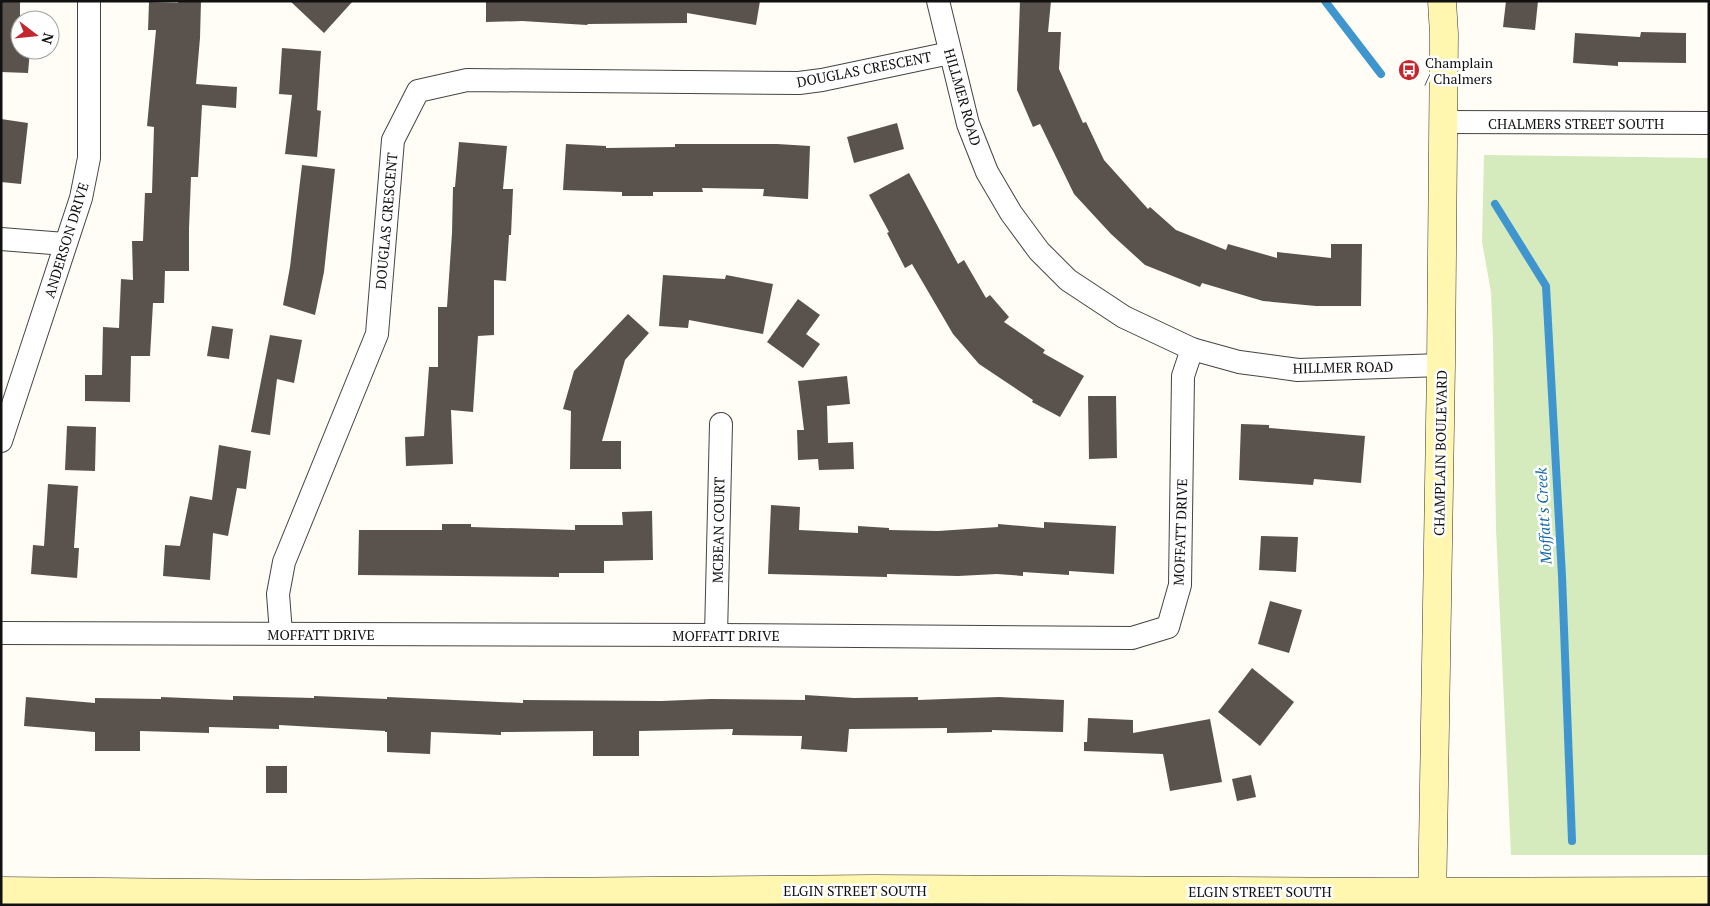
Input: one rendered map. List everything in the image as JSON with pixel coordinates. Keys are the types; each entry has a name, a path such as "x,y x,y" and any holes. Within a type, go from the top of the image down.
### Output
{"street":[{"name":"ANDERSON DRIVE","path":"1,441 81,198 89,158 89,1"},
{"name":"HILLMER ROAD","path":"938,1 968,124 987,172 1011,213 1039,251 1068,280 1124,317 1192,349 1239,362 1298,370 1442,365"},
{"name":"CHAMPLAIN BOULEVARD","path":"1432,898 1442,365 1444,34 1442,1"},
{"name":"DOUGLAS CRESCENT","path":"280,633 278,594 284,562 377,334 393,140 418,91 467,80 799,83 822,80 950,53"},
{"name":"CHALMERS STREET SOUTH","path":"1444,122 1709,123"},
{"path":"1,240 65,244"},
{"name":"MOFFATT DRIVE","path":"1,634 280,633 1132,638 1168,627 1180,585 1183,376 1192,349"},
{"name":"MCBEAN COURT","path":"716,635 721,424"},
{"name":"ELGIN STREET SOUTH","path":"1,891 44,898 309,894 1432,898 1709,890"}],"green space":[{"path":"1484,155 1709,158 1709,855 1511,855 1496,529 1491,292 1482,242"}],"building":[{"path":"1,1 20,1 20,10 10,10 10,60 29,60 28,73 1,72"},
{"path":"178,1 201,1 196,84 237,87 236,108 202,105 198,177 191,177 189,271 165,271 164,303 153,303 150,356 131,356 130,402 85,401 85,375 102,375 103,327 119,328 121,279 133,280 132,241 143,241 145,193 152,193 154,127 147,126 156,30 148,30 149,2 178,3"},
{"path":"290,1 353,1 324,33"},
{"path":"486,1 760,1 756,25 687,13 687,23 587,25 522,21 486,22"},
{"path":"1020,1 1051,1 1048,32 1061,32 1059,69 1083,123 1086,122 1104,160 1148,209 1150,207 1176,230 1226,250 1228,244 1277,258 1277,252 1331,258 1331,244 1362,244 1361,306 1316,306 1263,301 1202,283 1200,287 1145,265 1111,234 1074,194 1040,124 1033,127 1017,90"},
{"path":"1506,1 1538,1 1535,30 1503,27"},
{"path":"1641,32 1686,33 1686,63 1618,62 1618,66 1573,63 1575,33 1640,37"},
{"path":"282,48 321,51 317,110 321,111 317,157 285,154 292,95 279,94"},
{"path":"1,119 28,123 21,184 1,182"},
{"path":"897,123 904,149 854,163 847,137"},
{"path":"459,142 507,146 503,189 513,189 506,281 494,280 494,335 478,336 473,412 451,410 453,464 406,466 405,437 424,436 429,367 438,367 438,307 447,307 453,187 455,187"},
{"path":"566,144 606,146 606,148 675,147 675,144 777,144 810,146 808,199 763,196 764,189 702,188 703,192 653,192 653,196 622,196 622,192 563,190"},
{"path":"302,165 335,169 324,272 315,315 283,305 290,267"},
{"path":"909,173 958,264 964,260 986,298 990,295 1009,317 1004,322 1045,350 1043,353 1084,376 1060,417 1032,402 1033,400 979,364 953,334 912,264 905,268 887,233 889,232 869,195"},
{"path":"663,275 725,279 726,275 773,284 763,334 689,320 688,328 659,326"},
{"path":"798,299 820,315 806,334 820,344 803,368 767,342"},
{"path":"628,314 649,333 625,360 602,441 621,441 621,469 570,469 571,411 563,409 574,371"},
{"path":"212,326 233,329 229,359 207,356"},
{"path":"270,335 302,340 294,383 277,379 270,435 251,432"},
{"path":"847,376 850,404 827,406 828,443 853,442 854,469 819,470 818,459 798,460 797,430 804,430 798,381"},
{"path":"1088,396 1116,396 1117,458 1089,459"},
{"path":"1241,424 1269,425 1269,428 1365,436 1361,483 1314,479 1313,485 1239,480"},
{"path":"67,426 96,427 95,471 65,470"},
{"path":"219,445 251,451 246,489 237,488 228,536 213,533 210,580 163,576 165,545 180,546 190,496 212,500"},
{"path":"48,484 78,486 74,548 79,548 77,578 31,574 33,545 44,546"},
{"path":"771,505 800,507 799,530 858,533 858,526 889,528 889,530 938,531 998,527 998,524 1044,528 1044,522 1116,526 1114,574 1069,571 1069,575 1023,572 1023,576 997,574 958,576 887,574 887,577 768,574"},
{"path":"652,511 653,560 604,561 604,573 559,573 559,577 358,575 359,530 442,530 442,524 471,524 471,527 575,530 575,525 623,525 622,512"},
{"path":"1261,536 1298,537 1296,572 1259,570"},
{"path":"1270,601 1302,610 1289,653 1258,644"},
{"path":"1252,668 1294,702 1260,746 1218,712"},
{"path":"805,695 854,698 918,697 918,700 999,697 1064,700 1063,732 992,730 992,732 947,733 947,728 849,729 847,752 801,749 802,736 732,735 733,729 639,731 639,756 593,756 593,731 501,732 501,735 431,732 430,754 387,752 387,732 385,731 279,725 279,729 209,727 209,733 140,731 140,751 95,751 95,732 24,726 26,697 95,703 95,698 161,699 161,697 233,700 233,696 314,698 314,696 523,703 523,700 805,700"},
{"path":"1088,718 1133,720 1133,733 1210,719 1222,782 1170,791 1163,754 1084,751 1084,742 1087,742"},
{"path":"266,766 287,766 287,793 266,793"},
{"path":"1251,775 1256,797 1237,801 1232,779"}],"waterway":[{"name":"Moffatt's Creek","path":"1325,1 1381,74"},
{"name":"Moffatt's Creek","path":"1495,204 1546,286 1562,576 1572,841"}],"place":[{"name":"Champlain / Chalmers","path":"1409,70"}]}
